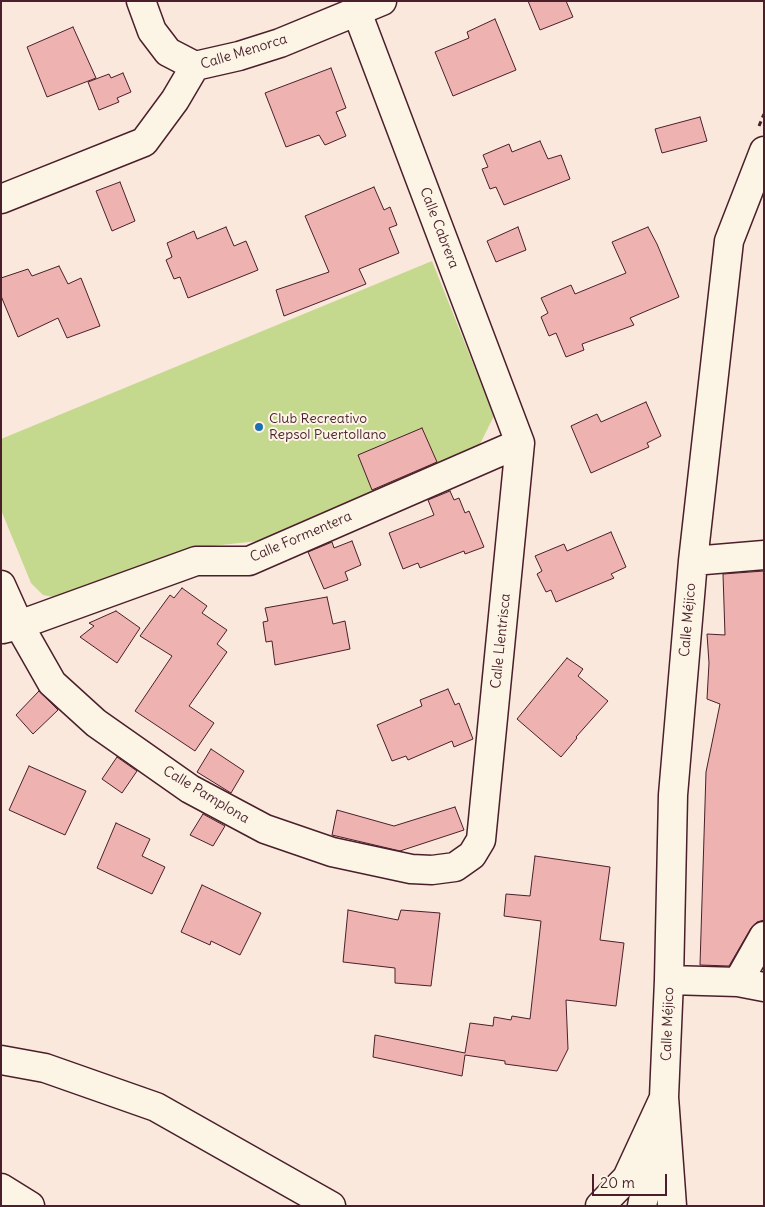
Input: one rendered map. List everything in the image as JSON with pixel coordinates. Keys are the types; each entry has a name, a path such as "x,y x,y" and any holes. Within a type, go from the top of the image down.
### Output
{"street":[{"path":"141,1 152,31 168,52 195,66"},
{"name":"Calle Menorca","path":"1,199 144,142 175,100 195,66 239,56 280,43 382,1"},
{"name":"Calle Cabrera","path":"357,12 520,443"},
{"name":"Calle Méjico","path":"664,1097 669,980 672,795 693,562 729,241 764,150"},
{"name":"Calle Formentera","path":"10,627 196,561 249,561 520,443"},
{"name":"Calle Llentrisca","path":"481,840 520,443"},
{"path":"693,562 758,556"},
{"name":"Calle Pamplona","path":"1,585 10,627 52,683 96,723 190,789 265,829 332,852 411,869 432,870 455,867 472,855 481,840"},
{"path":"669,980 751,985 764,936"},
{"path":"1,1060 45,1068 156,1108 331,1206"},
{"path":"600,1206 627,1178 664,1097"},
{"path":"642,1206 664,1097"},
{"path":"664,1097 672,1206"},
{"path":"1,1188 30,1206"}],"green space":[{"name":"Club Recreativo Repsol Puertollano","path":"432,261 494,416 476,452 258,541 193,548 58,598 43,595 31,583 1,510 1,439"}],"building":[{"path":"528,1 566,1 573,17 540,30"},
{"path":"495,19 516,70 453,96 435,52 469,38 467,32"},
{"path":"73,27 96,78 47,97 27,47"},
{"path":"331,68 346,108 336,112 346,136 325,145 319,135 286,147 265,93"},
{"path":"123,73 131,92 117,98 119,102 99,110 88,82 109,74 111,78"},
{"path":"700,117 707,141 662,153 655,129"},
{"path":"540,141 548,159 561,155 570,179 504,205 496,187 490,189 482,169 488,167 483,155 509,144 512,152"},
{"path":"120,182 135,221 112,231 96,191"},
{"path":"374,187 384,210 390,207 397,225 389,228 399,253 359,269 366,284 284,316 276,290 329,272 305,216"},
{"path":"226,227 234,246 246,241 258,270 188,298 180,277 174,279 166,260 172,257 167,243 194,231 197,239"},
{"path":"518,227 526,250 496,262 487,241"},
{"path":"648,227 679,297 630,318 634,325 582,344 584,350 566,357 556,333 549,336 541,317 548,313 541,298 571,285 575,294 626,273 612,242"},
{"path":"59,266 68,284 81,278 100,326 67,338 58,318 18,337 1,296 1,278 28,269 32,276"},
{"path":"646,402 661,436 647,443 649,447 591,473 571,426 597,414 601,422"},
{"path":"422,428 437,462 372,490 358,455"},
{"path":"450,491 454,500 459,498 465,513 469,511 484,547 465,554 464,551 420,568 418,563 403,569 389,533 434,515 428,500"},
{"path":"611,532 626,567 611,574 614,578 556,602 551,590 546,592 537,574 542,571 535,556 564,544 567,551"},
{"path":"352,541 361,565 345,572 348,580 324,589 308,552 332,542 334,548"},
{"path":"764,571 764,920 757,922 751,928 729,966 700,965 706,772 720,704 707,699 709,663 707,634 725,635 723,574"},
{"path":"182,588 207,606 202,613 227,630 217,644 227,652 189,706 214,723 195,751 135,711 172,656 140,636 170,595 174,598"},
{"path":"327,597 333,624 345,621 350,649 275,665 272,641 266,642 263,622 268,621 265,608"},
{"path":"116,611 140,628 117,663 80,637 94,626 89,623"},
{"path":"567,658 583,669 578,676 608,701 561,757 517,719"},
{"path":"448,689 455,705 459,703 473,739 454,747 452,741 408,760 406,756 392,761 377,725 422,706 420,700"},
{"path":"39,691 58,710 33,734 16,715"},
{"path":"211,749 244,771 231,793 197,772"},
{"path":"117,757 137,771 122,793 102,779"},
{"path":"29,766 86,791 65,835 9,810"},
{"path":"455,807 464,830 400,851 332,835 337,810 394,826"},
{"path":"203,814 225,826 213,846 190,835"},
{"path":"116,823 150,839 142,856 165,867 152,894 97,868"},
{"path":"535,856 610,867 600,940 624,943 616,1006 566,1000 568,1049 557,1071 505,1064 505,1061 465,1055 462,1076 373,1057 375,1035 465,1053 470,1023 493,1026 494,1017 511,1020 512,1016 530,1019 541,921 504,916 506,894 530,896"},
{"path":"202,885 261,913 240,955 211,941 210,945 181,932"},
{"path":"348,910 398,920 401,910 440,913 431,986 395,983 395,968 343,962"}],"place":[{"name":"Club Recreativo Repsol Puertollano","path":"259,427"}]}
